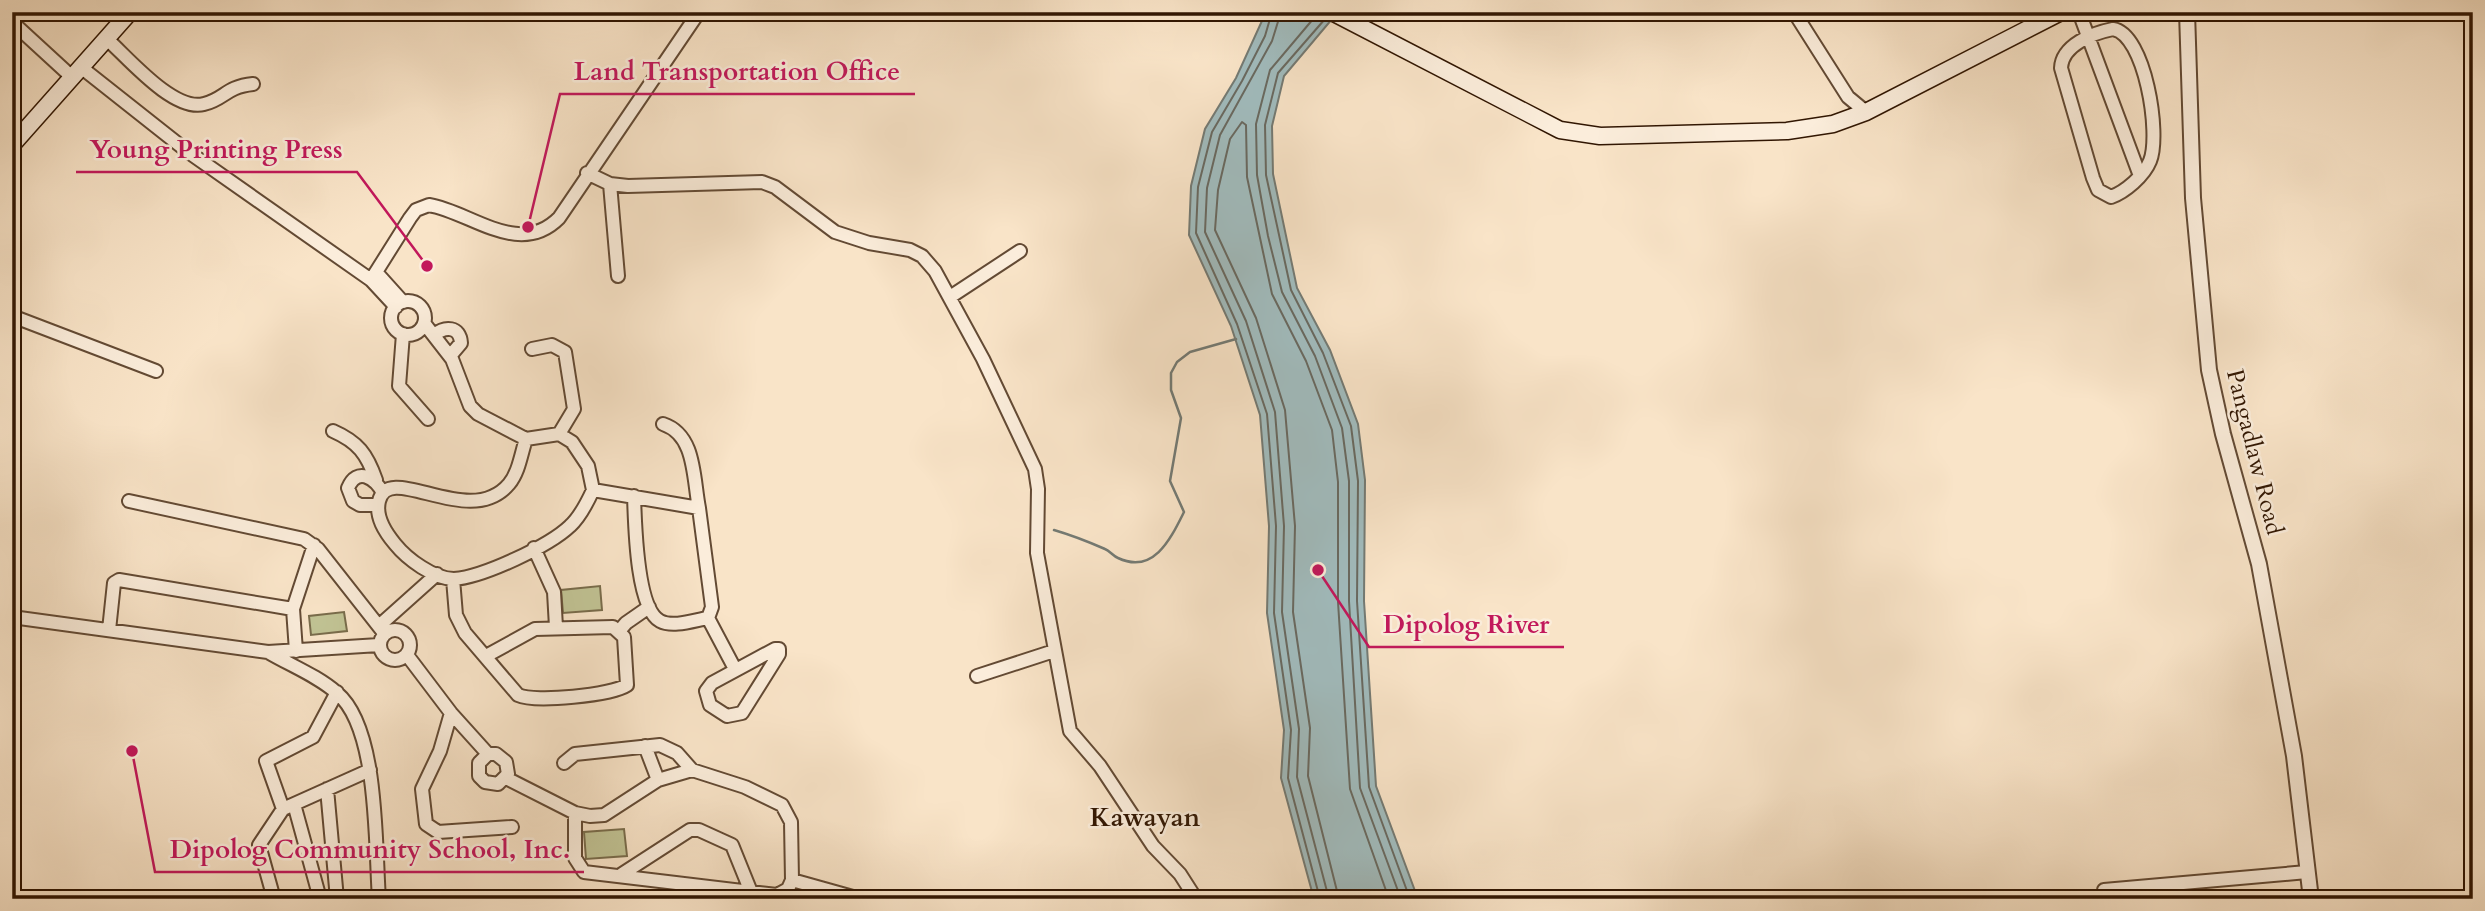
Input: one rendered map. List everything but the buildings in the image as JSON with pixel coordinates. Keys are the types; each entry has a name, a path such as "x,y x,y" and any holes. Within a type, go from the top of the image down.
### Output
{"main road":[{"path":"14,141 108,40 130,12"},
{"path":"1332,12 1560,130 1600,136 1787,131 1833,124 1866,112 2061,12"}],"street":[{"path":"373,276 416,210 429,205 490,228 536,234 547,230 559,218 587,173 699,12"},
{"path":"1794,12 1849,97 1866,112"},
{"path":"2079,12 2140,176"},
{"name":"Pangadlaw Road","path":"2187,12 2193,198 2209,370 2223,434 2259,564 2294,756 2311,899"},
{"path":"12,22 187,151 373,276 399,304"},
{"path":"2105,30 2122,30 2136,53 2149,90 2154,144 2150,162 2140,176 2111,197 2103,196 2098,190 2061,68 2066,50 2105,30"},
{"path":"108,40 182,103 202,105 214,101 230,88 253,84"},
{"path":"587,173 610,184 656,186 762,182 775,187 835,232 869,243 910,250 922,256 950,297 1025,443 1035,469 1038,489 1037,553 1070,731 1100,765 1153,846 1180,874 1196,899"},
{"path":"610,184 618,276"},
{"path":"950,297 1020,251"},
{"path":"333,431 353,440 361,447 376,480 381,499 381,523 401,551 437,574 453,579 483,571 534,548 571,526 593,490 581,451 559,434 526,439 470,407 450,356 424,323 420,306 412,302 399,304"},
{"path":"399,304 392,322 403,334 399,386 428,419"},
{"path":"12,316 156,371"},
{"path":"403,334 416,333 424,323"},
{"path":"434,335 445,329 453,329 459,334 461,343 450,356"},
{"path":"532,349 552,345 565,352 574,409 559,434"},
{"path":"663,424 681,433 688,445 712,607 708,618 735,669"},
{"path":"376,480 367,475 356,478 351,483 349,495 360,505 381,499 401,485 451,501 462,502 492,495 510,483 517,470 526,439"},
{"path":"593,490 699,508"},
{"path":"634,496 637,551 649,607 661,621 672,624 708,618"},
{"path":"129,501 295,536 314,545 381,634 384,657 391,660 407,655"},
{"path":"296,651 293,609 314,545"},
{"path":"534,548 554,592 556,627"},
{"path":"381,634 437,574"},
{"path":"453,579 456,615 466,633 519,695 526,699 619,691 627,685 629,674 624,637 620,630 607,626 556,627 523,633 486,656"},
{"path":"109,630 114,583 119,580 293,609"},
{"path":"620,630 649,607"},
{"path":"12,617 268,652 296,651 397,630 405,634 410,642 407,655"},
{"path":"775,649 779,649 742,713 727,716 710,705 706,691 712,683 735,669 775,649"},
{"path":"977,676 1054,651"},
{"path":"268,652 337,692 351,707 363,733 370,770 379,899"},
{"path":"407,655 451,713 488,754"},
{"path":"323,899 319,895 289,807 266,761 313,737 337,692"},
{"path":"451,713 440,751 422,785 426,824 438,832 512,827"},
{"path":"645,746 658,780"},
{"path":"564,763 575,754 645,746 670,748 692,770 745,788 782,805 790,822 792,880 784,893 751,892 580,869 575,858 575,813"},
{"path":"488,754 504,758 508,770 506,778 494,785 481,779 479,763 488,754"},
{"path":"274,899 259,845 289,807 370,770"},
{"path":"506,778 575,813 590,816 604,815 658,780 692,770"},
{"path":"327,789 337,899"},
{"path":"622,874 682,833 699,830 732,845 751,892"},
{"path":"2104,890 2307,872"},
{"path":"792,880 860,899"}],"green space":[{"path":"600,586 602,610 563,613 561,590"},
{"path":"344,612 347,631 311,635 309,616"},
{"path":"624,829 627,856 586,859 584,832"}],"water":[{"path":"1266,12 1338,12 1284,76 1272,126 1273,174 1297,288 1330,350 1358,424 1365,480 1364,601 1376,786 1418,899 1314,899 1281,778 1284,730 1267,613 1269,526 1260,415 1231,326 1189,235 1191,186 1205,129 1236,78"}],"waterway":[{"path":"1054,530 1099,546 1116,557 1131,562 1142,562 1160,551 1184,512 1170,481 1181,418 1171,390 1171,373 1177,362 1190,352 1236,339"}],"place":[{"name":"Land Transportation Office","path":"528,227"},
{"name":"Young Printing Press","path":"427,266"},
{"name":"Dipolog River","path":"1318,570"},
{"name":"Dipolog Community School, Inc.","path":"132,751"}],"district":[{"name":"Kawayan","path":"1145,817"}]}
